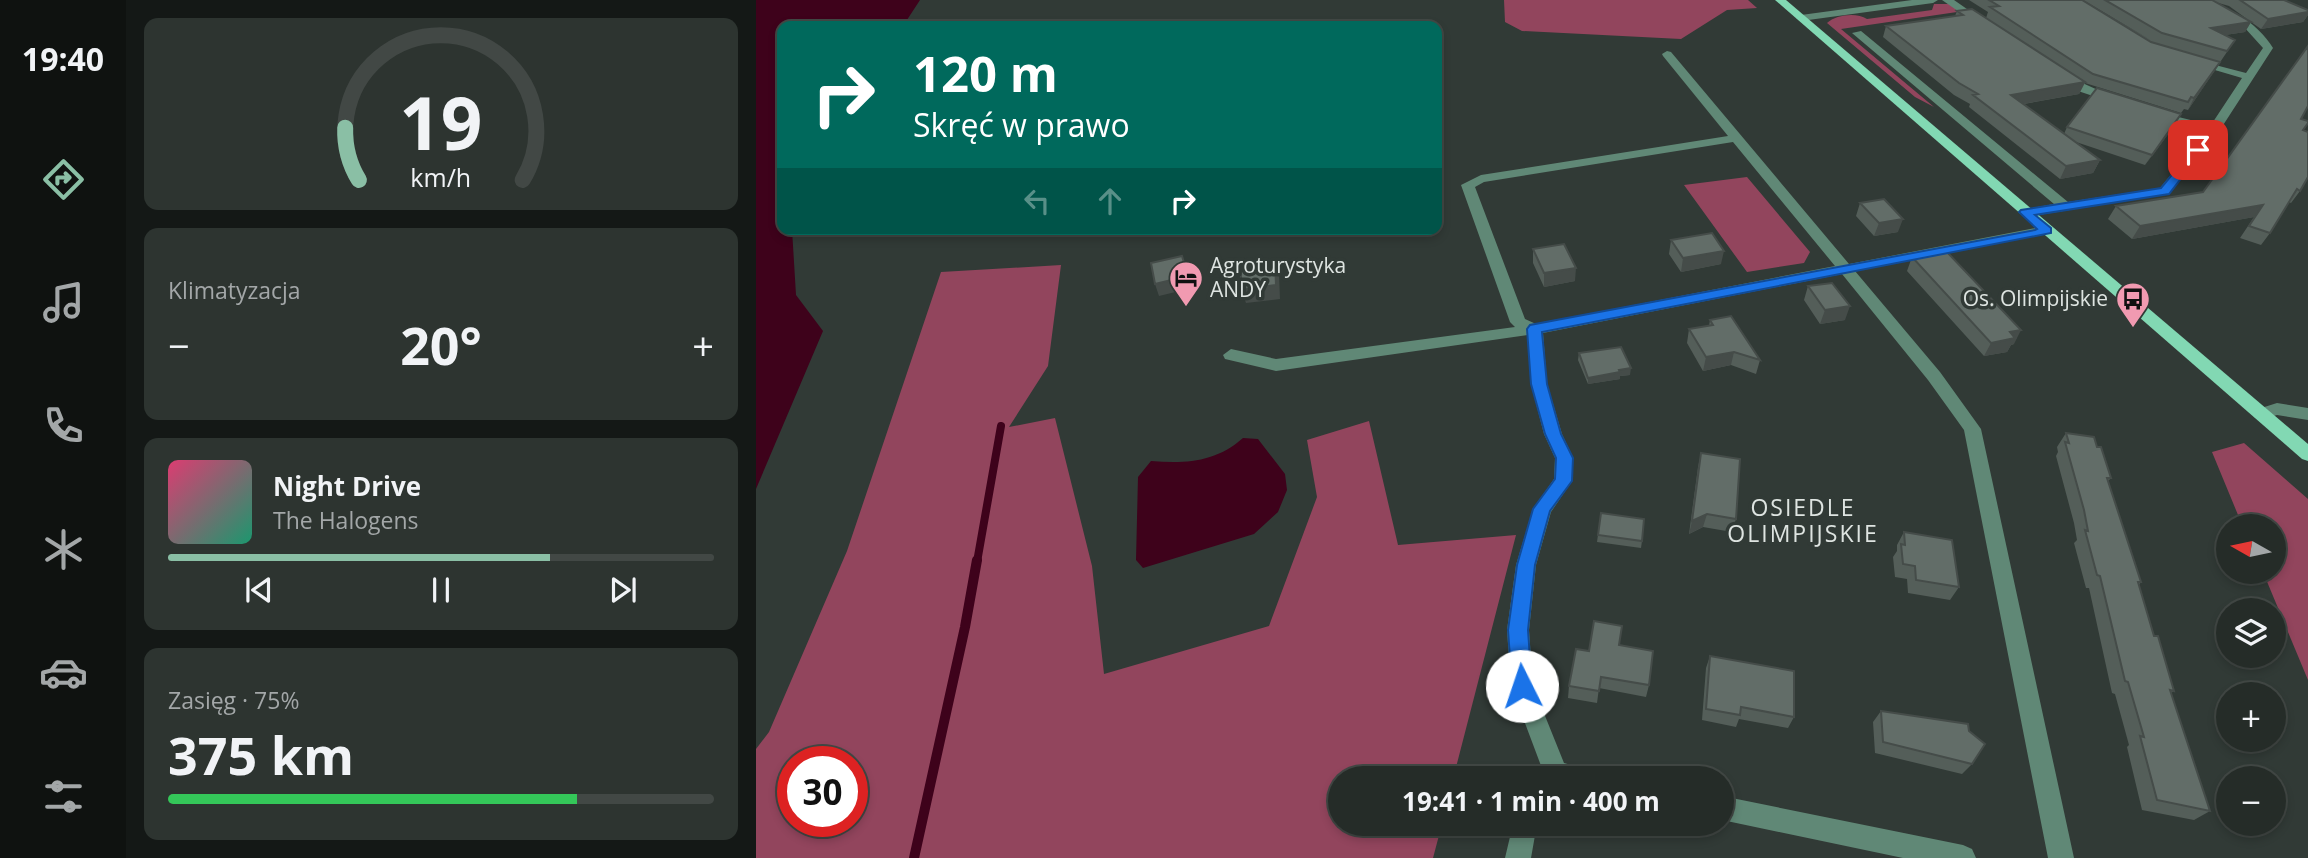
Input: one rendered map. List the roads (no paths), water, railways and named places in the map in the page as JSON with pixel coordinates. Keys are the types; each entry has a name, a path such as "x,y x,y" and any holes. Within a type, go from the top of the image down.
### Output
{"main road":[{"path":"1780,0 2308,454"}],"street":[{"path":"1801,18 1933,0"},
{"path":"1947,0 1987,27"},
{"path":"2026,212 2164,191 2214,130 2268,48 2263,38 2243,23 2198,0"},
{"path":"1857,33 2064,206"},
{"path":"1667,54 1934,376 1972,429 2061,858"},
{"path":"2186,60 2250,77"},
{"path":"2057,73 2082,89 2127,104"},
{"path":"2140,107 2214,130"},
{"path":"1535,329 1518,322 1468,185 1481,179 1736,138"},
{"path":"1231,355 1276,365 1535,329 2046,230"},
{"path":"1535,329 1539,384 1553,434 1564,458 1563,481 1542,509 1526,565 1518,630 1522,686 1550,766"},
{"path":"2261,414 2277,409 2308,414"},
{"path":"1734,810 1963,858"},
{"path":"1518,858 1523,836"}],"waterway":[{"path":"977,562 1001,426"},
{"path":"914,858 965,627 977,560"}],"place":[{"name":"Agroturystyka ANDY","path":"1186,308"},
{"name":"Os. Olimpijskie","path":"2133,329"}],"district":[{"name":"OSIEDLE OLIMPIJSKIE","path":"1803,521"}]}
